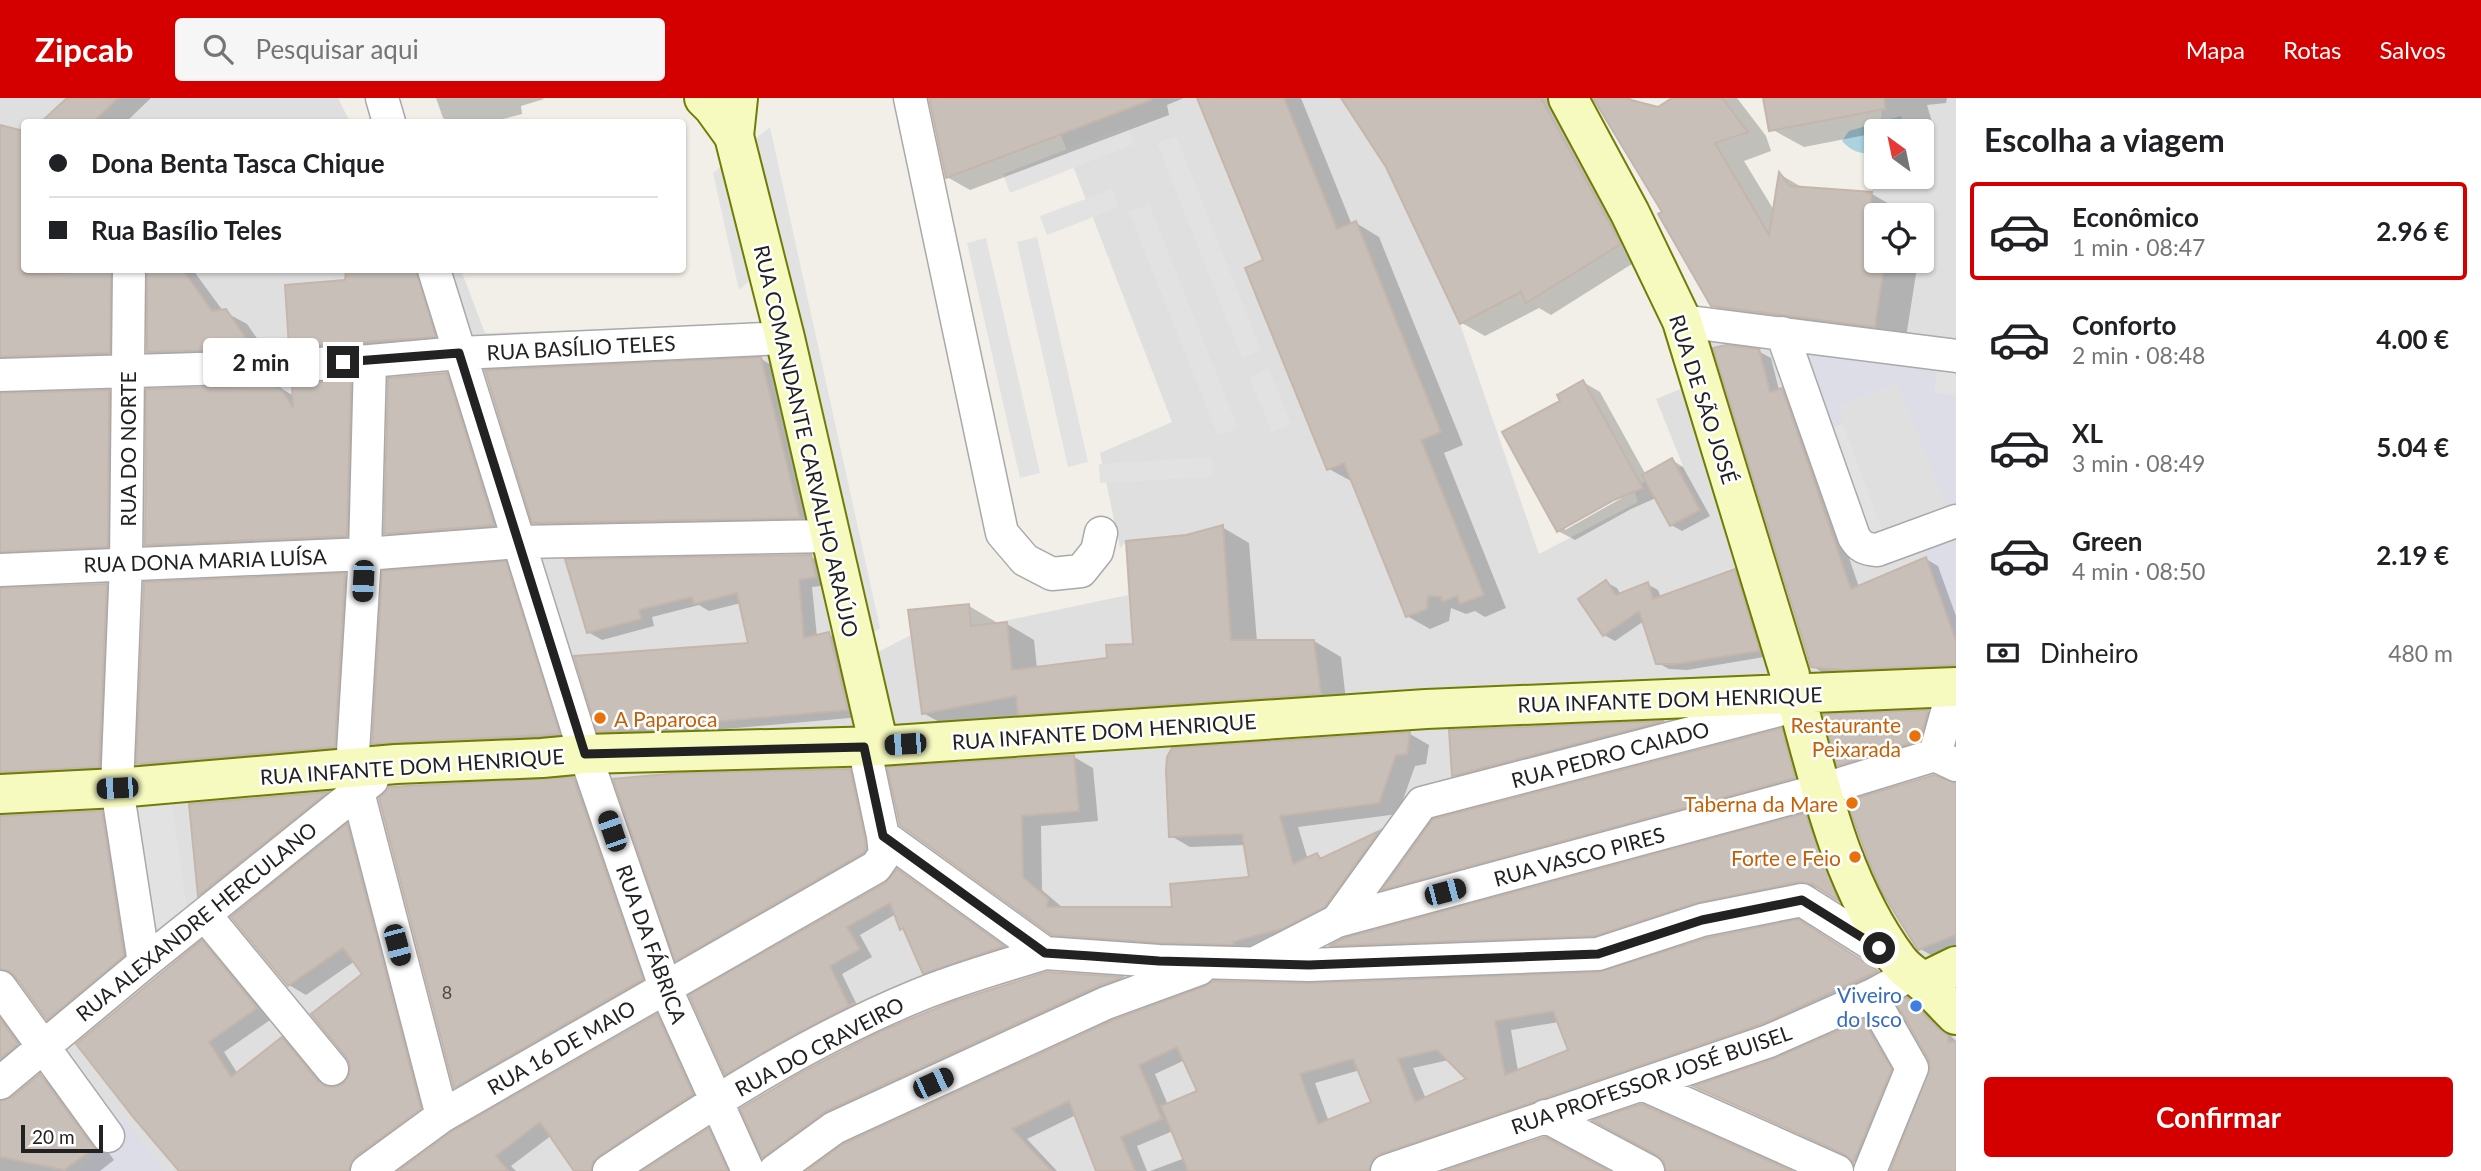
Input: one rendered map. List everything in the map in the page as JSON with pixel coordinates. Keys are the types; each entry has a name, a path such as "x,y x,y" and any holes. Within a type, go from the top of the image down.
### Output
{"street":[{"path":"382,98 389,119"},
{"path":"704,98 734,136"},
{"path":"734,136 738,98"},
{"path":"910,98 1002,533 1025,560 1052,575 1080,571 1097,551 1101,533"},
{"name":"RUA DE SÃO JOSÉ","path":"1568,98 1630,213 1682,321 1837,840 1869,914 1922,971 1956,1015"},
{"name":"RUA COMANDANTE CARVALHO ARAÚJO","path":"734,136 785,338 830,536 872,746"},
{"name":"RUA DO NORTE","path":"129,273 126,563 117,788 144,963"},
{"name":"RUA DA FÁBRICA","path":"435,273 585,754 665,987 748,1171"},
{"path":"1682,321 1956,356"},
{"path":"1782,333 1859,545 1867,550 1877,550 1956,521"},
{"name":"RUA BASÍLIO TELES","path":"0,375 370,361 459,353 785,338"},
{"path":"370,361 365,554 354,780 442,1116"},
{"name":"RUA DONA MARIA LUÍSA","path":"0,570 365,554 519,542 830,536"},
{"name":"RUA PEDRO CAIADO","path":"1337,921 1422,803 1794,690"},
{"path":"1945,760 1951,692"},
{"name":"RUA INFANTE DOM HENRIQUE","path":"0,794 354,780 396,764 585,754 872,746 1426,709 1951,692"},
{"path":"872,746 883,836 1045,953 1309,965 1598,954 1702,920 1802,900 1922,971"},
{"name":"RUA VASCO PIRES","path":"1337,921 1821,790 1945,760"},
{"name":"RUA ALEXANDRE HERCULANO","path":"0,1083 205,915 354,780"},
{"name":"RUA 16 DE MAIO","path":"367,1171 442,1116 876,867 885,854 883,836"},
{"path":"205,915 332,1069"},
{"path":"1256,963 1337,921"},
{"name":"RUA DO CRAVEIRO","path":"609,1171 715,1101 804,1049 915,996 1045,953"},
{"path":"775,1171 834,1128 1106,1003 1178,975 1221,962"},
{"name":"RUA PROFESSOR JOSÉ BUISEL","path":"1387,1171 1435,1164 1545,1116 1769,1041 1922,971"},
{"path":"0,987 108,1136"},
{"path":"1870,1171 1912,1068 1871,996"},
{"path":"1642,1084 1838,1171"},
{"path":"1545,1116 1648,1171"}],"shaded area":[{"path":"0,98 338,98 348,119 21,119 21,273 462,273 485,333 770,324 859,662 911,635 1009,620 1128,595 1126,542 1120,548 1100,453 1172,422 1057,125 1117,98 1341,98 1386,167 1460,324 1539,554 1638,502 1633,487 1683,466 1656,399 1700,381 1682,321 1845,341 1875,328 1883,273 1934,273 1934,203 1871,203 1873,189 1934,189 1934,119 1881,119 1883,98 1956,98 1956,1171 0,1171"},
{"path":"1127,126 1134,144 1010,193 1003,174"},
{"path":"770,127 880,628 855,647 765,266 739,290 713,173"},
{"path":"1176,136 1261,350 1242,358 1157,143"},
{"path":"1112,189 1119,207 1047,235 1040,216"},
{"path":"1149,204 1238,428 1218,436 1129,212"},
{"path":"1037,237 1088,462 1068,467 1017,242"},
{"path":"986,238 1040,473 1020,478 967,243"},
{"path":"1782,333 1939,354 1934,392 1956,396 1956,641 1919,535 1948,510 1897,383 1839,405 1843,424 1817,433"},
{"path":"1939,354 1956,356 1956,396 1934,392"},
{"path":"1269,369 1291,424 1272,432 1249,377"},
{"path":"1843,424 1883,533 1859,545 1817,434"},
{"path":"1212,457 1213,477 1100,483 1099,464"},
{"path":"172,804 188,916 152,939 134,809"},
{"path":"122,1115 164,1171 80,1171"}],"water":[{"path":"1864,127 1864,154 1849,148 1842,141 1849,131"}],"building":[{"path":"67,98 118,98 96,119 44,119"},
{"path":"929,98 1151,98 1151,100 946,178"},
{"path":"1197,98 1284,98 1337,229 1356,221 1441,432 1421,440 1484,595 1460,604 1457,596 1442,602 1441,597 1428,596 1427,609 1406,617 1344,463 1327,470 1245,268 1263,260"},
{"path":"1341,98 1541,98 1621,244 1526,303 1521,292 1460,324 1386,167"},
{"path":"1593,98 1630,98 1658,107 1672,98 1722,98 1748,132 1715,143 1769,235 1779,172 1790,186 1872,192 1871,203 1864,203 1864,273 1883,273 1875,327 1711,306 1658,214 1662,212"},
{"path":"1763,98 1884,98 1885,109 1769,131"},
{"path":"0,125 21,130 21,273 111,273 110,353 0,357"},
{"path":"147,273 185,273 212,311 226,309 253,349 147,352"},
{"path":"346,273 417,273 436,337 289,347 285,285 345,280"},
{"path":"1726,345 1759,349 1770,392 1782,388 1851,589 1926,557 1956,641 1956,665 1843,670 1811,667 1713,348"},
{"path":"761,357 800,518 532,523 485,370"},
{"path":"447,373 494,525 384,534 388,378"},
{"path":"351,380 347,536 145,545 146,389 278,385 293,407 292,384"},
{"path":"1583,380 1643,488 1614,500 1557,532 1502,432 1560,401 1557,395"},
{"path":"109,390 108,547 0,552 0,393"},
{"path":"1672,458 1700,510 1670,526 1642,475"},
{"path":"1223,525 1231,640 1314,640 1321,694 1018,715 1016,696 922,714 908,610 969,604 971,626 1007,622 1012,670 1107,658 1106,645 1133,644 1126,541 1186,535"},
{"path":"811,555 816,577 799,580 804,638 829,632 848,710 597,732 574,656 748,643 737,593 694,604 692,597 639,610 641,619 587,633 565,559"},
{"path":"506,561 560,734 372,744 382,571"},
{"path":"1735,569 1760,651 1675,664 1656,664 1639,611 1603,636 1578,599 1606,580 1616,595 1648,582 1653,599"},
{"path":"345,573 335,747 136,764 144,582"},
{"path":"107,584 99,767 0,772 0,588"},
{"path":"1928,710 1920,740 1837,766 1823,714"},
{"path":"1664,721 1452,776 1449,730"},
{"path":"1782,728 1795,778 1382,890 1433,819"},
{"path":"1410,732 1407,754 1396,755 1379,803 1280,816 1293,864 1317,853 1320,859 1379,831 1325,907 1284,928 1233,942 1234,945 1052,935 900,825 887,767 1074,755 1079,811 1022,816 1023,877 1048,899 1047,907 1172,907 1170,884 1249,877 1242,834 1169,837 1166,771 1167,757 1172,748"},
{"path":"850,769 865,839 866,849 863,853 675,961 613,779 679,773"},
{"path":"1934,775 1956,783 1956,935 1918,950 1882,892 1847,801"},
{"path":"573,777 643,979 454,1088 379,798 389,787"},
{"path":"328,792 198,896 189,804"},
{"path":"102,811 124,956 47,1020 15,976 0,969 0,816"},
{"path":"1805,813 1839,901 1812,884 1798,882 1696,903 1595,936 1329,946 1344,938"},
{"path":"347,823 421,1109 356,1156 349,1171 179,1171 76,1044 202,940 257,1008 209,1042 231,1077 282,1037 318,1081 325,1086 343,1084 349,1075 350,1065 347,1058 311,1014 362,974 343,948 288,986 231,917"},
{"path":"897,869 1004,946 923,974 903,928 900,930 890,903 847,927 860,949 830,966 849,1006 855,1003 725,1075 689,995 885,883"},
{"path":"1798,919 1878,971 1762,1024 1381,1154 1373,1159 1369,1171 1188,1171 1161,1106 1197,1091 1177,1047 1139,1065 1162,1119 1121,1137 1135,1171 1096,1171 1069,1101 1012,1129 1052,1171 806,1171 843,1144 1113,1020 1213,981 1310,983 1599,972 1707,938","holes":["1553,1011 1568,1050 1505,1075 1495,1021","1437,1050 1466,1079 1415,1102 1398,1059","1353,1059 1371,1102 1318,1124 1300,1074"]},
{"path":"1047,972 1124,977 1098,986 826,1111 762,1158 740,1109 804,1071 881,1031 952,1002"},
{"path":"1907,997 1948,1035 1948,1042 1956,1042 1956,1171 1890,1171 1930,1067 1896,1003"},
{"path":"657,1014 693,1094 599,1156 593,1162 591,1171 574,1171 540,1122 496,1156 508,1171 398,1171 452,1131"},
{"path":"0,1018 18,1044 0,1059"},
{"path":"1863,1020 1892,1069 1853,1163 1844,1154 1693,1086 1775,1058"},
{"path":"40,1074 94,1148 64,1170 0,1157 0,1101 12,1097"},
{"path":"1641,1104 1792,1171 1666,1171 1664,1162 1657,1155 1592,1120"},
{"path":"709,1128 728,1171 642,1171 693,1138"},
{"path":"1545,1137 1609,1171 1444,1171"}],"place":[{"name":"A Paparoca","path":"600,718"},
{"name":"Restaurante Peixarada","path":"1915,736"},
{"name":"Taberna da Mare","path":"1852,803"},
{"name":"Forte e Feio","path":"1855,857"},
{"name":"Viveiro do Isco","path":"1916,1006"}],"route":[{"path":"343,362 459,353 585,754 864,747 883,836 1045,953 1159,961 1309,965 1598,954 1702,920 1802,900 1879,948"}]}
